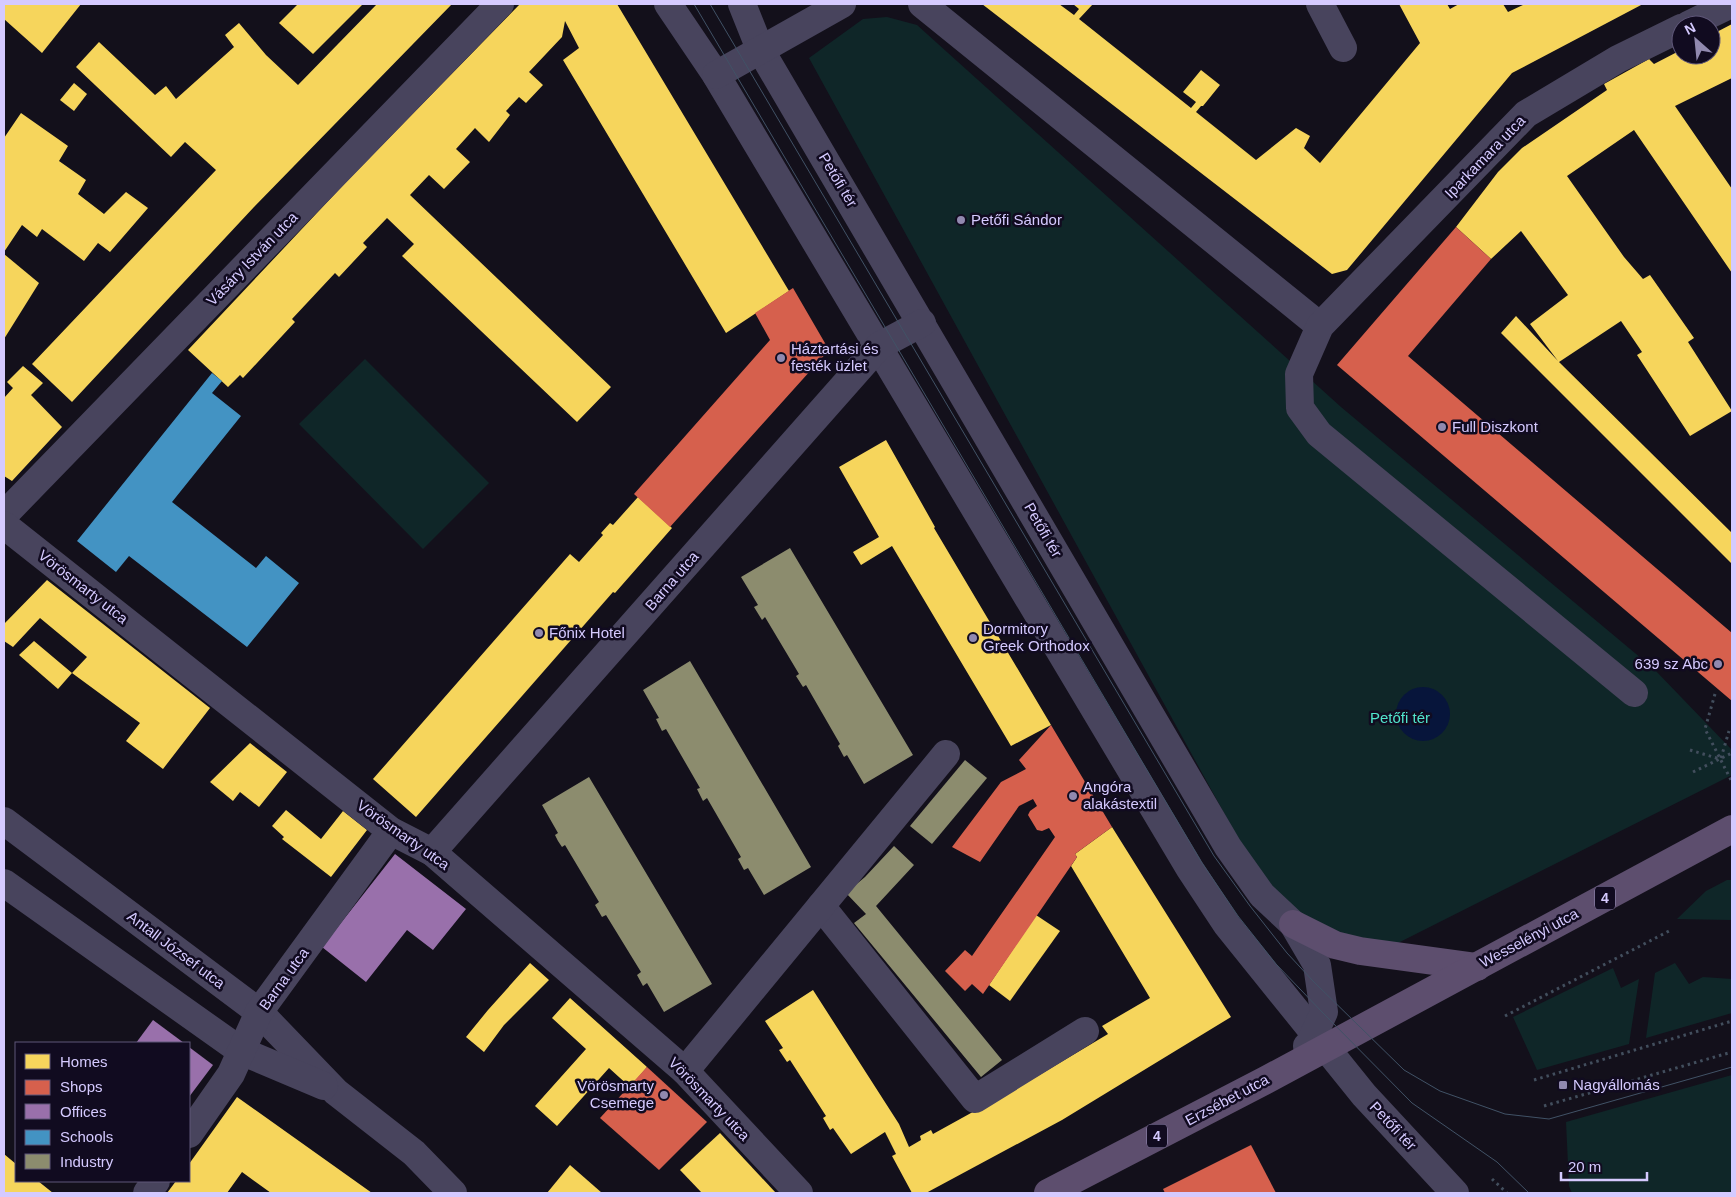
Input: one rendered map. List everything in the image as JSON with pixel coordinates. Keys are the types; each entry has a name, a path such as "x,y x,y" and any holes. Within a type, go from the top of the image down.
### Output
{"main road":[{"name":"Wesselényi utca","path":"1320,1040 1478,966 1732,828"},
{"path":"1293,924 1335,945 1360,951 1478,966"},
{"name":"Erzsébet utca","path":"1048,1193 1266,1080 1320,1040"}],"street":[{"name":"Vásáry István utca","path":"4,515 500,4"},
{"name":"Petőfi tér","path":"668,4 716,75 1190,869 1227,925 1364,1095 1455,1193"},
{"name":"Petőfi tér","path":"742,4 760,49 1228,847 1262,896 1293,924 1318,965 1324,1012 1320,1040"},
{"path":"716,75 842,4"},
{"path":"922,4 1320,326 1299,374 1300,408 1319,434 1634,693"},
{"path":"1320,4 1343,48"},
{"path":"1708,15 1731,4"},
{"name":"Iparkamara utca","path":"1320,326 1526,114 1618,59 1671,33"},
{"name":"Barna utca","path":"432,852 879,346 922,323"},
{"name":"Vörösmarty utca","path":"4,525 391,831 432,852 685,1071 799,1193"},
{"path":"685,1071 946,754"},
{"name":"Antall József utca","path":"4,821 259,1012 336,1092 414,1153 453,1193"},
{"name":"Barna utca","path":"190,1133 231,1074 259,1012 391,831"},
{"name":"Antall József utca","path":"4,883 241,1050 336,1092"},
{"path":"821,906 974,1099 1085,1031"},
{"path":"147,1193 155,1182"}],"path":[{"path":"1715,694 1705,729 1731,780"},
{"path":"1720,759 1728,731"},
{"path":"1690,750 1720,759"},
{"path":"1694,772 1732,753"},
{"path":"1505,1016 1671,930"},
{"path":"1534,1080 1732,1021"},
{"path":"1544,1106 1732,1052"},
{"path":"1492,1179 1508,1193"}],"green space":[{"name":"Petőfi tér","path":"887,17 917,25 1341,407 1654,669 1732,750 1732,775 1392,946 1343,937 1303,915 1270,891 1240,842 809,58 863,19"},
{"path":"365,359 489,483 423,549 299,424"},
{"path":"1727,880 1732,880 1732,920 1677,919 1706,891"},
{"path":"1675,963 1689,984 1703,977 1732,979 1732,1013 1646,1038 1655,973"},
{"path":"1613,968 1621,988 1639,979 1629,1044 1537,1070 1513,1017"},
{"path":"1732,1075 1732,1193 1572,1193 1569,1186 1566,1122"}],"water":[{"path":"1418,687 1428,687 1438,691 1446,699 1450,714 1446,729 1438,737 1428,741 1418,741 1408,737 1400,729 1396,719 1396,709 1400,699 1408,691"}],"building: Homes":[{"path":"4,4 81,4 42,53 4,19"},
{"path":"298,4 363,4 313,54 279,23"},
{"path":"377,4 452,4 254,207 72,402 32,364 216,170 185,142 171,157 76,67 99,42 155,95 166,86 176,99 234,47 225,35 239,23 266,55 298,85"},
{"path":"520,4 617,4 789,291 726,333 563,60 579,48 565,21 562,37 529,72 543,85 526,103 519,97 506,111 510,115 489,142 475,128 456,149 470,162 444,189 429,175 410,195 611,387 577,422 402,256 414,244 387,218 363,243 367,247 339,277 335,273 292,319 295,322 243,378 240,375 228,387 188,350 347,181"},
{"path":"982,4 1059,4 1074,15 1079,9 1073,4 1093,4 1079,19 1191,108 1196,102 1183,92 1201,70 1220,85 1196,112 1256,160 1296,128 1310,136 1304,148 1320,163 1420,43 1399,4 1447,4 1450,9 1459,4 1503,4 1508,12 1525,4 1643,4 1512,73 1347,270 1332,274"},
{"path":"1732,24 1732,78 1675,106 1732,189 1732,273 1634,130 1567,176 1624,257 1643,279 1650,275 1694,338 1688,342 1732,411 1690,436 1637,355 1642,352 1621,321 1559,362 1732,533 1732,564 1501,333 1516,316 1558,361 1530,324 1568,295 1521,231 1491,259 1456,227 1498,172 1522,148 1607,90 1604,84 1649,59 1654,64 1671,55 1671,65 1721,65 1721,30"},
{"path":"74,83 87,94 74,111 60,100"},
{"path":"21,113 68,146 59,161 86,180 78,194 104,214 126,192 148,208 110,252 98,243 84,261 42,229 37,237 22,225 4,252 4,138"},
{"path":"4,254 39,283 4,339"},
{"path":"23,366 43,383 31,395 62,427 12,481 4,476 4,398 13,388 7,382"},
{"name":"Dormitory Greek Orthodox","path":"886,440 934,528 1051,725 1011,746 892,546 861,565 853,552 879,537 839,467"},
{"path":"638,497 672,528 615,593 613,592 416,817 373,779 570,554 579,562 603,535 601,533 610,523 613,525"},
{"path":"47,580 210,708 163,769 126,741 140,723 72,673 87,657 40,618 13,647 4,641 4,624"},
{"path":"34,641 72,673 58,689 19,655"},
{"path":"250,743 287,772 259,807 240,792 233,801 210,782"},
{"path":"286,810 321,839 343,811 367,830 331,877 282,839 284,837 272,826"},
{"path":"1112,827 1231,1017 1062,1120 926,1193 912,1193 892,1156 896,1154 885,1132 851,1154 833,1128 830,1130 823,1118 826,1116 790,1060 787,1062 779,1050 783,1048 765,1021 813,990 899,1124 909,1147 921,1140 920,1136 931,1130 933,1134 1036,1077 1108,1034 1102,1026 1150,998 1071,866 1077,857 1075,854"},
{"path":"1036,915 1060,931 1010,1001 989,985"},
{"path":"530,963 549,980 504,1025 484,1052 466,1037"},
{"path":"570,998 647,1067 630,1087 609,1068 557,1126 535,1106 586,1049 552,1018"},
{"path":"237,1097 372,1193 271,1193 242,1172 227,1193 167,1193 175,1182 190,1182 190,1163"},
{"path":"720,1133 776,1193 702,1193 680,1170"},
{"path":"4,1154 15,1163 15,1182 39,1182 53,1193 4,1193"},
{"path":"570,1165 602,1193 547,1193"}],"building: Shops":[{"path":"1456,227 1491,259 1408,356 1732,633 1732,701 1337,365"},
{"path":"793,288 829,350 670,527 634,494 770,340 755,313"},
{"path":"1051,725 1112,827 1075,854 1077,857 983,994 972,984 965,991 945,971 965,950 972,956 1055,837 1049,828 1042,831 1037,830 1028,815 1037,806 1033,799 1019,806 980,862 952,847 1001,782 1026,769 1019,760"},
{"path":"647,1067 707,1122 659,1170 600,1118"},
{"path":"1251,1145 1276,1193 1165,1193 1163,1189"}],"building: Offices":[{"path":"395,854 466,909 433,950 407,930 366,982 322,947"},
{"path":"153,1020 183,1042 137,1042"},
{"path":"190,1048 213,1065 190,1096"}],"building: Schools":[{"path":"212,373 222,381 212,393 241,416 172,502 256,568 266,556 299,583 247,647 129,556 116,572 77,541"}],"building: Industry":[{"path":"790,548 913,755 864,784 847,755 844,757 838,746 840,744 806,685 803,687 796,676 799,674 765,617 762,620 754,607 758,605 741,577"},
{"path":"690,661 811,867 764,895 748,868 744,870 738,859 741,857 707,798 703,801 697,789 700,788 666,729 662,731 656,719 659,718 643,690"},
{"path":"965,760 987,778 932,844 910,826"},
{"path":"589,777 712,984 664,1012 647,983 643,986 637,975 641,972 606,915 602,917 595,905 599,902 565,845 562,847 558,841 555,835 558,833 542,805"},
{"path":"894,846 914,865 876,906 1002,1060 981,1077 854,923 866,914 846,893 865,877"}],"tram line":[{"path":"694,4 1202,863 1238,916 1276,964 1412,1103 1497,1162 1529,1193"},
{"path":"710,4 1214,856 1287,953 1313,981 1404,1070 1440,1091 1505,1114 1549,1119 1732,1067"}],"place":[{"name":"Petőfi Sándor","path":"961,220"},
{"name":"Háztartási és festék üzlet","path":"781,358"},
{"name":"Full Diszkont","path":"1442,427"},
{"name":"Főnix Hotel","path":"539,633"},
{"name":"Dormitory Greek Orthodox","path":"973,638"},
{"name":"639 sz Abc","path":"1718,664"},
{"name":"Angóra alakástextil","path":"1073,796"},
{"name":"Nagyállomás","path":"1563,1085"},
{"name":"Vörösmarty Csemege","path":"664,1095"}]}
